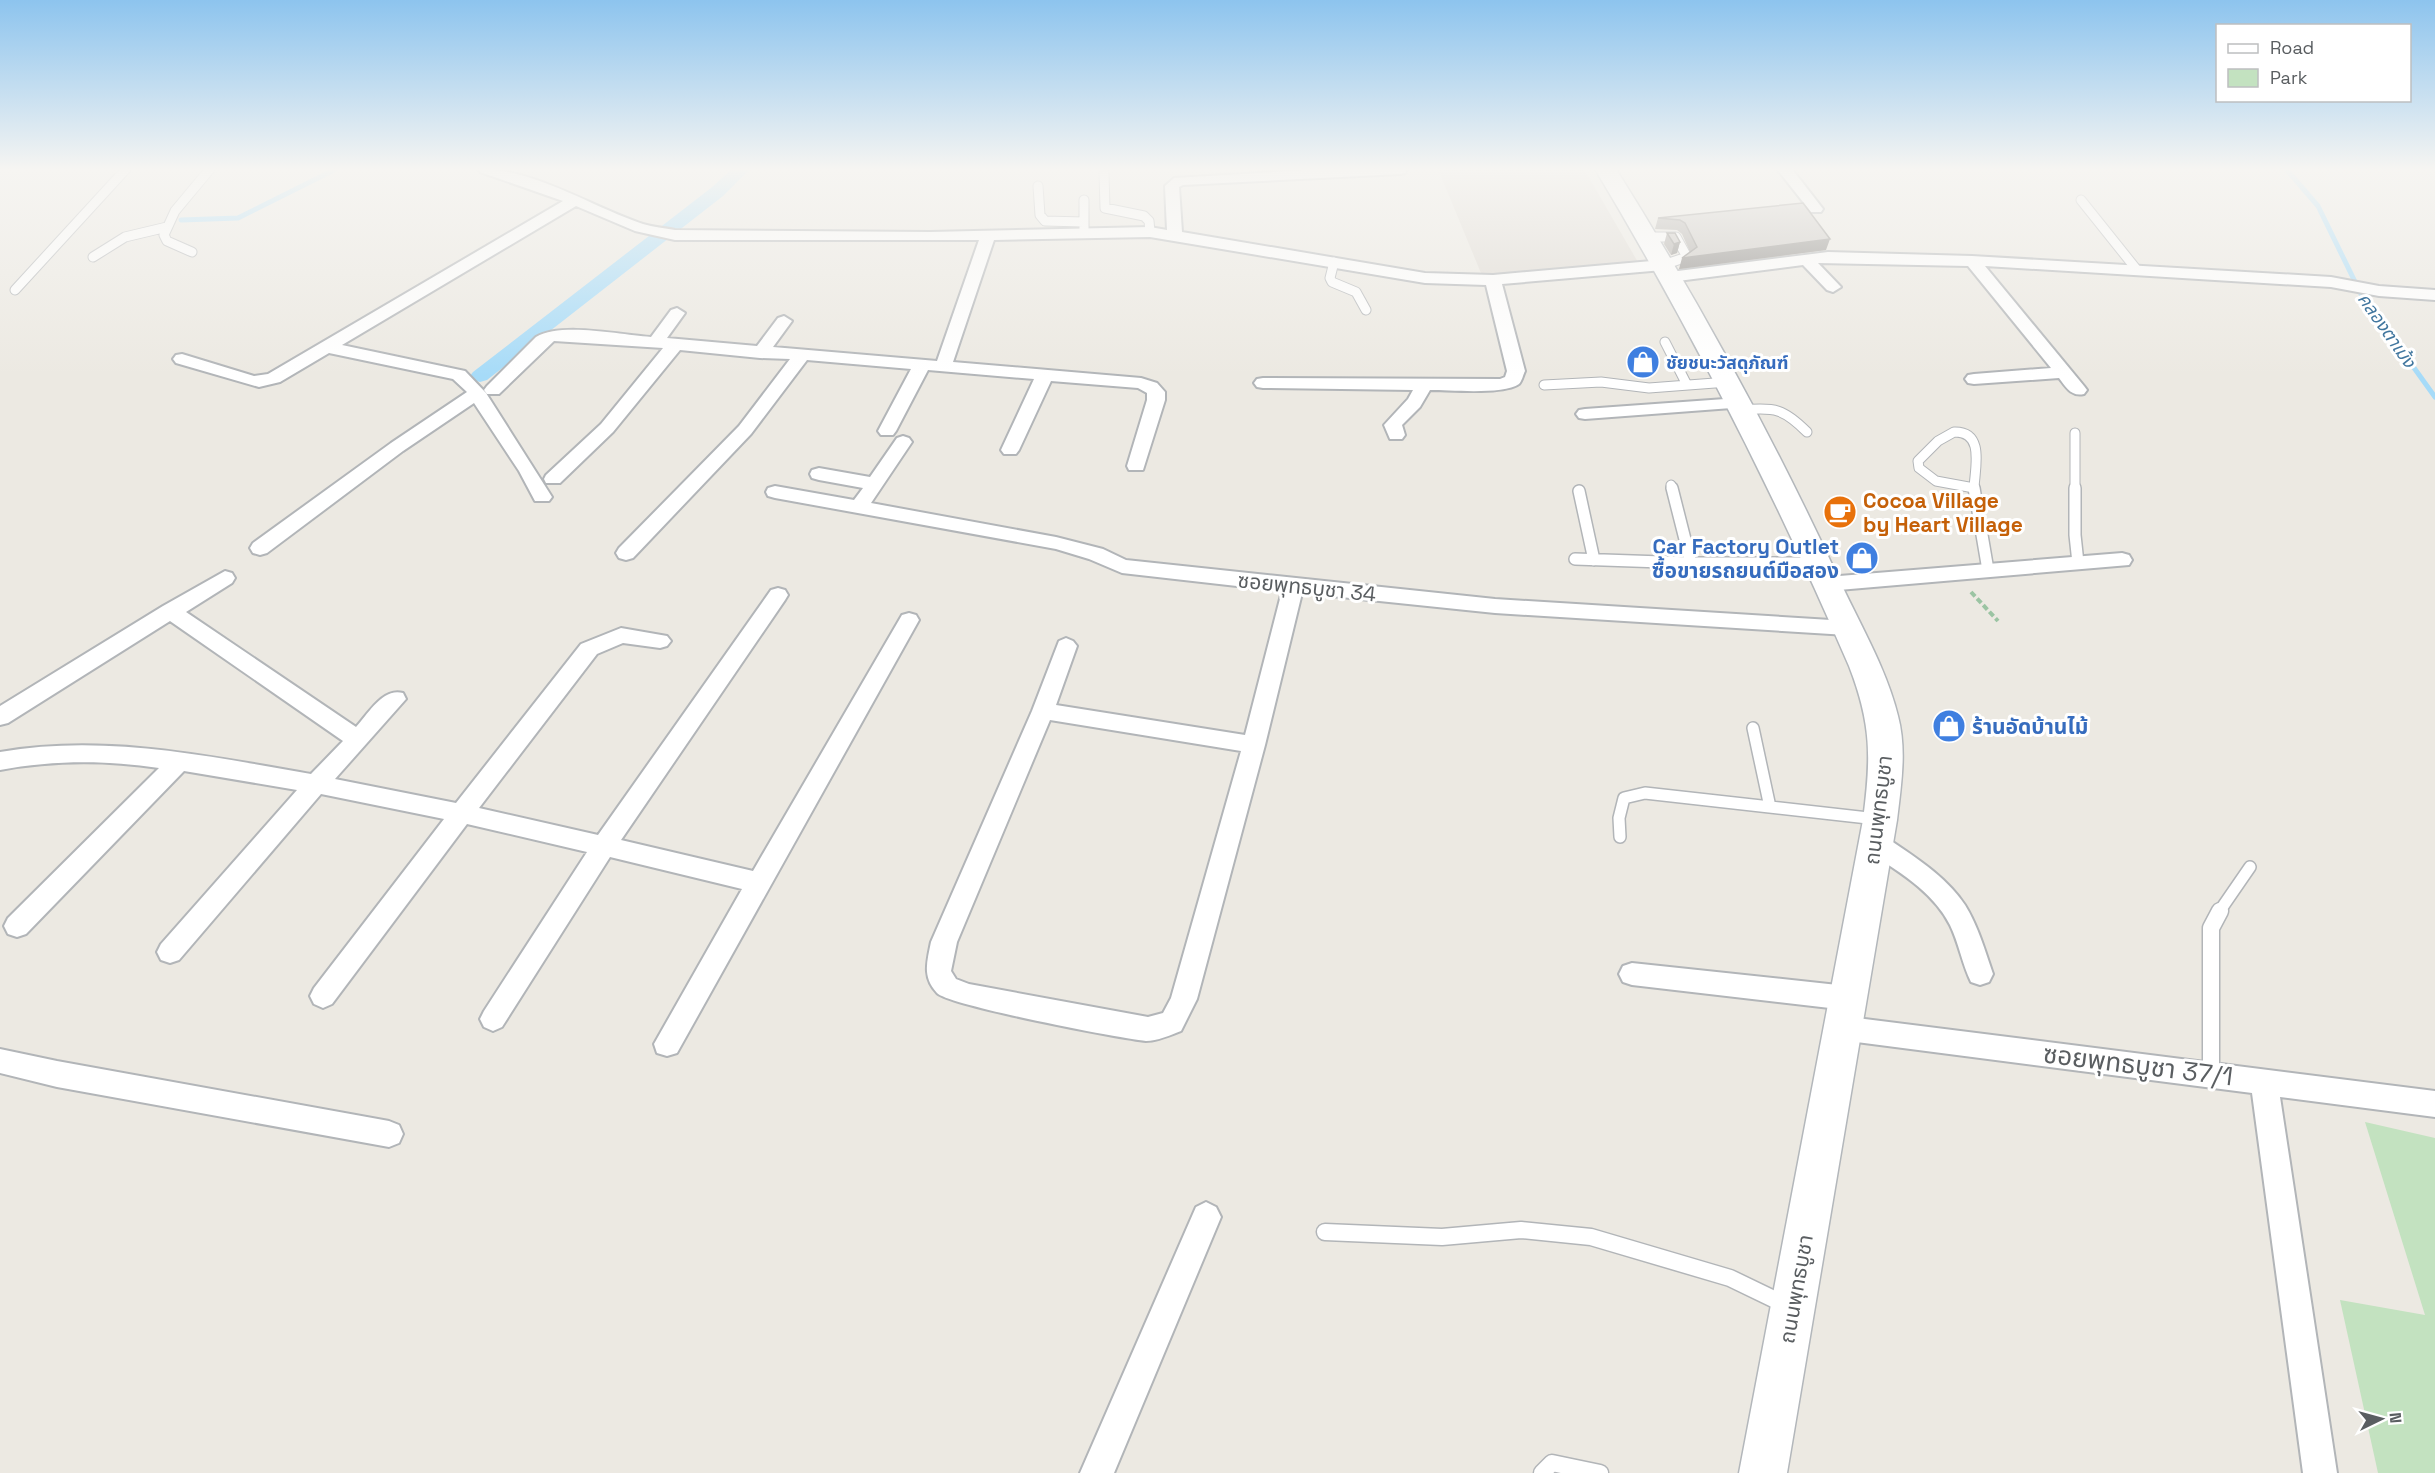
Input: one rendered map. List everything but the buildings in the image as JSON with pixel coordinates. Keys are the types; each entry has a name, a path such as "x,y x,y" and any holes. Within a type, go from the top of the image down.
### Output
{"main road":[{"name":"ถนนพุทธบูชา","path":"1647,238 1737,398 1822,573 1847,628 1881,715 1886,743 1878,831 1763,1473"}],"street":[{"path":"182,358 259,382 274,378 510,238"},
{"path":"943,366 987,238"},
{"path":"1191,238 1425,278 1493,280 1660,260 1828,257 1972,261 2331,282 2379,291 2435,295"},
{"path":"1806,259 1833,287"},
{"path":"1972,261 2078,390"},
{"path":"1263,383 1423,385 1502,384 1513,380 1516,371 1493,280"},
{"path":"654,344 677,313"},
{"path":"760,353 784,321"},
{"path":"260,548 397,447 485,391 550,336 1141,383 1156,392 1156,400 1136,466"},
{"path":"327,346 459,375 485,391 499,430 532,474 542,497"},
{"path":"553,479 607,428 674,346"},
{"path":"626,553 744,430 801,356"},
{"path":"886,431 922,365"},
{"path":"1974,379 2065,372"},
{"path":"1010,450 1044,376"},
{"path":"1396,435 1394,425 1399,417 1419,399 1423,385"},
{"path":"1585,414 1737,398"},
{"path":"859,507 903,442"},
{"path":"819,474 876,484"},
{"name":"ซอยพุทธบูชา 34","path":"775,492 1056,543 1095,554 1122,566 1496,606 1847,628"},
{"path":"1822,573 1955,573 2122,560"},
{"path":"0,717 225,578"},
{"path":"1066,646 1043,711 944,942 938,972 947,987 968,995 1148,1029 1172,1023 1184,999 1254,745 1294,585"},
{"path":"493,1019 604,846 778,595"},
{"path":"170,611 357,739"},
{"path":"667,1044 909,620"},
{"path":"323,996 590,650 621,635 660,641"},
{"path":"170,952 316,784 395,699"},
{"path":"1043,711 1254,745"},
{"path":"3,762 55,754 136,755 316,784 462,813 760,882"},
{"path":"17,926 179,762"},
{"path":"1878,831 1941,893 1957,915 1980,974"},
{"name":"ซอยพุทธบูชา 37/1","path":"1632,974 1844,1013 2211,1074 2435,1104"},
{"path":"0,1061 57,1074 389,1134"},
{"path":"2264,1081 2320,1473"},
{"path":"1098,1473 1206,1217"}],"lane":[{"path":"15,290 63,238"},
{"path":"93,257 124,238"},
{"path":"165,238 167,241 192,252"},
{"path":"2111,238 2137,270"},
{"path":"1334,262 1330,278 1332,282 1356,291 1366,310"},
{"path":"1665,342 1686,383"},
{"path":"1544,385 1601,382 1649,388 1686,383 1786,412 1807,432"},
{"path":"2074,432 2075,535 2078,563"},
{"path":"1974,488 1936,481 1919,468 1918,461 1941,437 1958,433 1969,436 1976,444 1974,488 1988,570"},
{"path":"1671,485 1691,563"},
{"path":"1579,491 1594,560"},
{"path":"1575,559 1691,563 1822,573"},
{"path":"1753,728 1770,807"},
{"path":"1620,837 1619,818 1624,798 1645,793 1770,807 1878,831"},
{"path":"2211,1074 2211,928 2225,902 2250,867"},
{"path":"1325,1232 1442,1237 1521,1230 1591,1237 1730,1278 1792,1308"},
{"path":"1542,1473 1552,1463 1600,1473"}],"path":[{"path":"1955,573 1998,621"}],"shaded area":[{"path":"1466,238 1624,238 1639,264 1483,278"}],"green space":[{"path":"2365,1122 2435,1138 2435,1473 2378,1473 2340,1300 2425,1315"}],"waterway":[{"path":"480,376 657,238"},
{"name":"คลองตาเม้ง","path":"2334,238 2361,294 2435,397"}],"place":[{"name":"ชัยชนะวัสดุภัณฑ์","path":"1643,362"},
{"name":"Cocoa Village by Heart Village","path":"1840,512"},
{"name":"Car Factory Outlet ซื้อขายรถยนต์มือสอง","path":"1862,558"},
{"name":"ร้านอัดบ้านไม้","path":"1949,726"}]}
